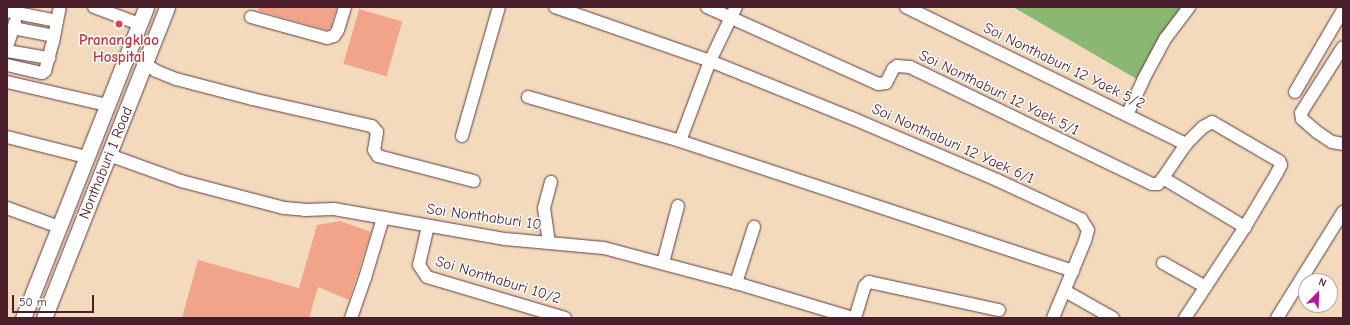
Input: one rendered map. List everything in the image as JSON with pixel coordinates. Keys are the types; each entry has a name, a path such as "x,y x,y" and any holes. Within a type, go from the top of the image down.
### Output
{"main road":[{"name":"Nonthaburi 1 Road","path":"23,318 146,7"},
{"name":"Nonthaburi 1 Road","path":"44,318 167,7"}],"street":[{"path":"7,65 43,73 49,58 60,7"},
{"path":"94,7 139,24"},
{"path":"251,17 327,38 334,36 338,30 345,7"},
{"path":"462,136 499,7"},
{"path":"555,7 710,61"},
{"name":"Soi Nonthaburi 12 Yaek 5/1","path":"707,7 734,12 878,84 886,83 893,69 897,66 910,67 1152,184 1158,184 1164,178"},
{"name":"Soi Nonthaburi 12 Yaek 5/2","path":"906,7 1186,144"},
{"path":"1127,115 1143,80 1165,39 1189,7"},
{"path":"1295,92 1343,10"},
{"path":"49,58 7,51 13,28 12,12 57,21"},
{"path":"680,141 710,61 734,12"},
{"path":"13,28 54,36"},
{"path":"1343,47 1301,113 1302,119 1317,132 1332,142 1343,144"},
{"name":"Soi Nonthaburi 12 Yaek 6/1","path":"710,61 854,119 997,180 1081,219 1088,230 1073,271 1053,318"},
{"path":"145,64 156,71 170,76 237,95 372,126 377,132 374,150 378,156 474,181"},
{"path":"7,82 107,105"},
{"path":"528,97 680,141 1073,271"},
{"path":"1185,318 1245,227 1281,165 1279,161 1212,122 1203,127 1186,144 1164,178 1245,227"},
{"path":"7,137 86,157"},
{"name":"Soi Nonthaburi 10","path":"109,155 181,181 284,208 305,210 334,209 505,239 591,246 663,263 854,318"},
{"path":"550,243 544,208 551,182"},
{"path":"663,263 678,206"},
{"path":"7,208 59,227"},
{"path":"1277,318 1343,212"},
{"path":"351,318 383,218"},
{"name":"Soi Nonthaburi 10/2","path":"428,226 419,265 427,277 565,318"},
{"path":"736,283 754,227"},
{"path":"1163,263 1206,287"},
{"path":"854,318 865,286 869,282 999,310"},
{"path":"1065,291 1113,318"}],"green space":[{"path":"1013,7 1188,7 1140,81"}],"building":[{"path":"257,7 337,7 331,27 327,30 259,11"},
{"path":"359,9 402,21 387,76 343,64"},
{"path":"340,221 371,232 349,300 318,287 309,318 182,318 198,260 299,288 317,225"}],"place":[{"name":"Pranangklao Hospital","path":"119,24"}]}
